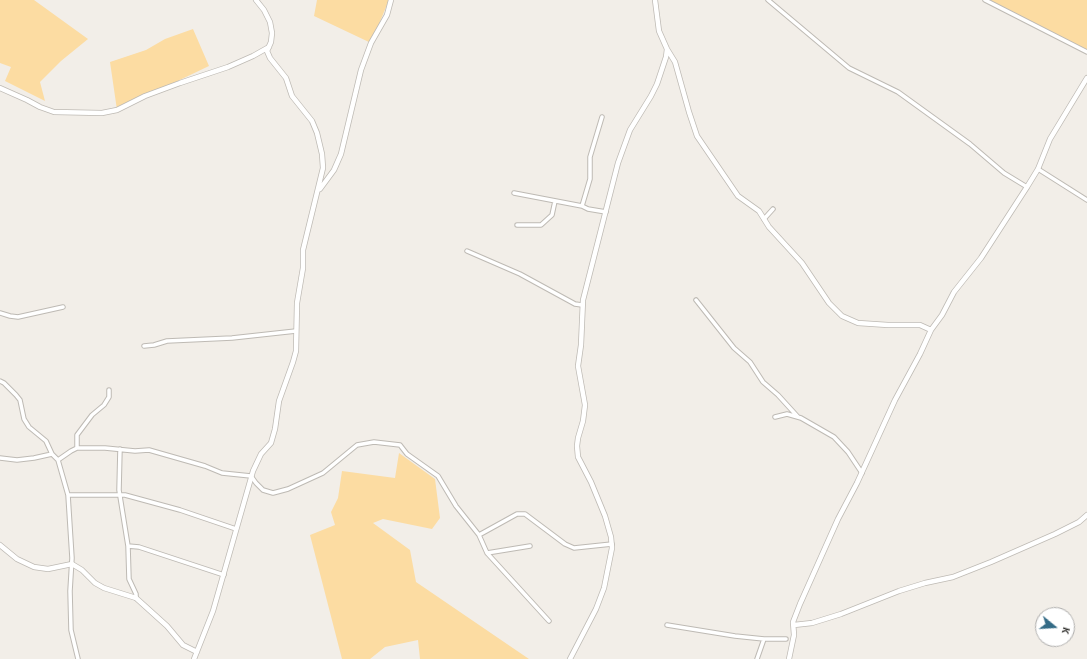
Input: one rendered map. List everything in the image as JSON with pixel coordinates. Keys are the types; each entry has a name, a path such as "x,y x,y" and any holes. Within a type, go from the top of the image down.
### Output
{"street":[{"path":"194,659 213,611 251,476 262,454 271,443 275,429 279,401 293,362 296,350 297,303 303,268 303,250 323,168 317,133 312,121 292,96 286,78 270,58 268,51 272,33 270,22 264,10 256,0"},
{"path":"318,192 334,170 341,154 361,70 371,43 387,15 391,0"},
{"path":"652,0 656,10"},
{"path":"656,0 659,31 667,49 676,62 697,136 738,196 759,211 784,244 802,263 829,303 842,316 858,323 920,325 931,330"},
{"path":"768,0 849,68 898,92 970,144 1004,173 1027,187"},
{"path":"985,0 1087,52"},
{"path":"0,88 54,112 102,113 117,110 145,96 180,82 228,67 269,47"},
{"path":"570,659 596,609 604,588 612,548 605,516 578,456 578,438 583,421 585,405 578,366 581,345 582,305 618,163 630,130 657,84 666,57 667,49"},
{"path":"789,659 794,635 793,622 800,604 838,519 862,473 895,400 931,330 942,315 954,292 981,258 1027,187 1038,169 1050,140 1087,78"},
{"path":"582,206 590,179 590,157 602,117"},
{"path":"1038,169 1087,200"},
{"path":"514,193 606,212"},
{"path":"517,225 541,225 552,215 555,202"},
{"path":"764,219 773,209"},
{"path":"467,251 520,274 575,304 582,305"},
{"path":"696,300 734,348 750,362 763,382 778,395 798,417"},
{"path":"0,313 18,317 63,307"},
{"path":"144,346 167,341 232,338 296,331"},
{"path":"0,380 20,400 24,419 29,427 46,441 52,454 58,460 68,495 72,564 70,591 71,630 78,659"},
{"path":"78,448 77,435 92,415 104,405 109,397 109,390"},
{"path":"775,417 787,414 798,417 834,437 848,452 862,473"},
{"path":"251,476 256,484 263,490 273,493 288,489 323,473 357,445 374,442 400,445 407,454 438,476 456,506 479,535 487,553 550,621"},
{"path":"58,460 78,448 120,449 135,451 150,450 205,466 222,473 251,476"},
{"path":"120,449 120,494 128,546 129,579 132,583 136,598"},
{"path":"0,458 16,460 52,454"},
{"path":"68,495 120,494 180,510 236,528"},
{"path":"479,535 517,514 525,514 565,544 574,548 612,544"},
{"path":"794,626 812,623 841,614 898,591 952,577 1042,540 1079,522 1087,515"},
{"path":"0,545 17,559 34,567 48,569 72,564 82,570 94,583 104,588 136,598 184,645 197,652"},
{"path":"128,546 140,547 224,575"},
{"path":"487,553 530,546"},
{"path":"667,625 735,636 764,639 786,639"},
{"path":"757,659 764,639"}],"shaded area":[{"path":"0,0 34,0 88,39 61,61 40,82 45,101 5,81 11,67 0,63"},
{"path":"317,0 389,0 371,43 314,16"},
{"path":"985,0 1087,0 1087,52"},
{"path":"193,29 209,66 117,110 110,62 146,50 165,39"},
{"path":"399,453 435,479 440,518 432,529 383,519 373,523 410,550 416,582 529,659 420,659 418,640 385,647 370,659 342,659 310,535 335,525 331,512 338,498 342,471 395,478"}]}
